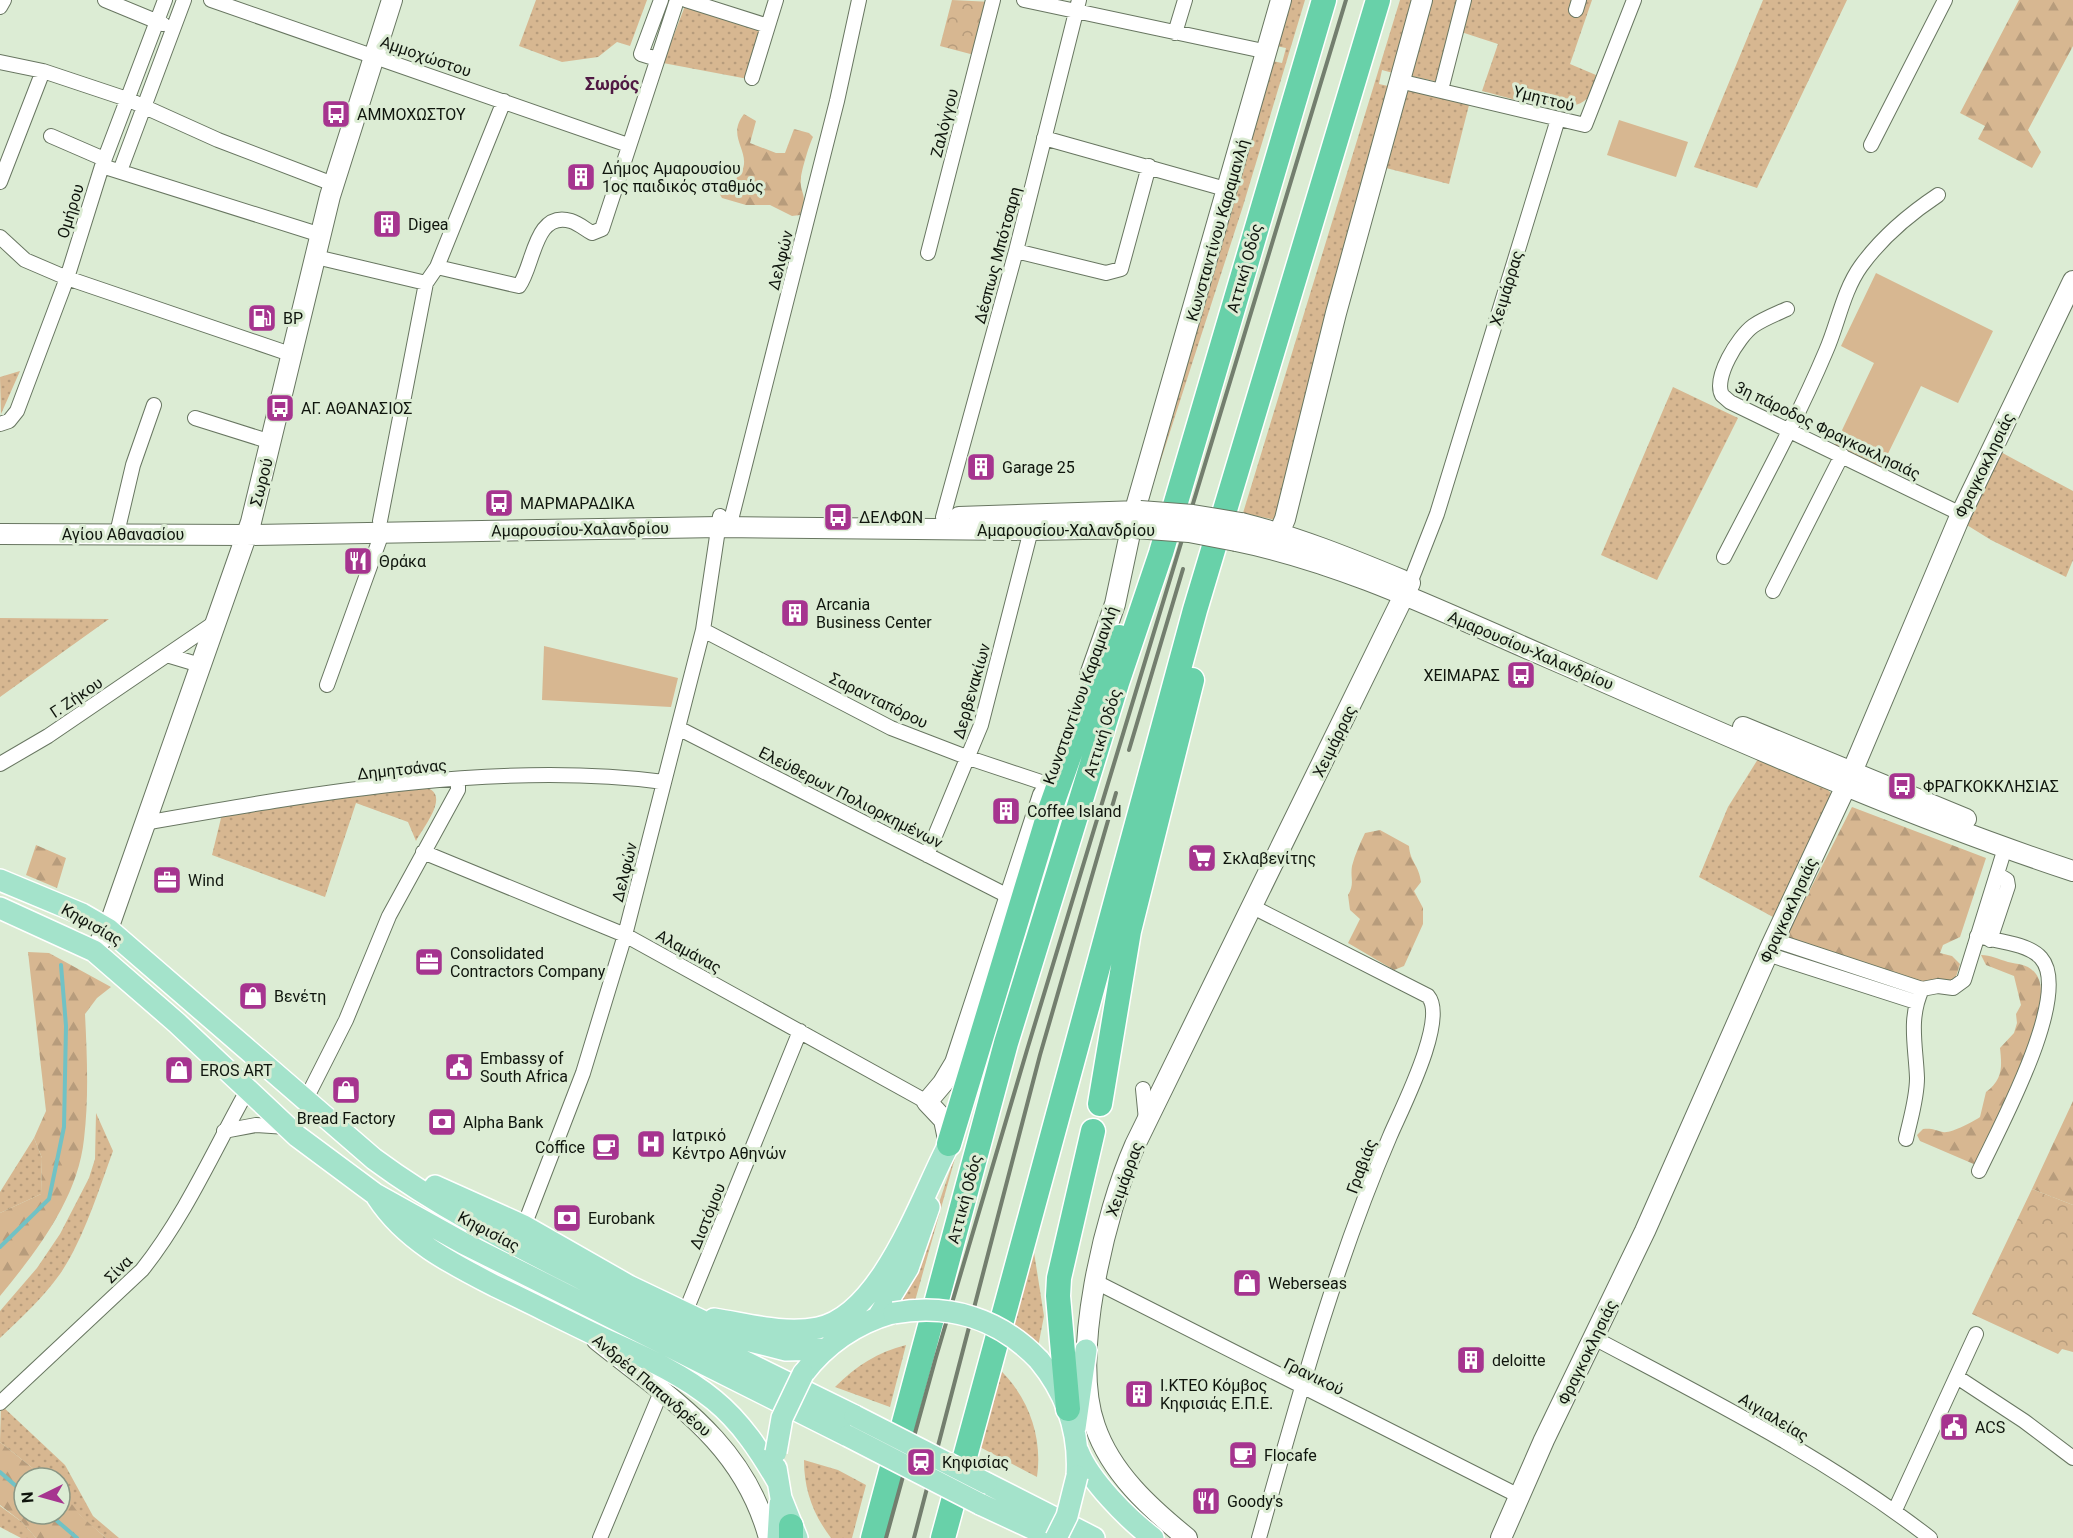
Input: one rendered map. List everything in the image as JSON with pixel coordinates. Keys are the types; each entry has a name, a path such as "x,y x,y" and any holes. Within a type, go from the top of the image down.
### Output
{"highway":[{"name":"Αττική Οδός","path":"873,1538 1006,1043 1117,683 1164,542 1324,0"},
{"path":"1100,1104 1129,931 1186,706 1216,567 1234,524 1378,0"},
{"path":"943,1538 1192,621 1234,524"},
{"path":"949,1144 1041,837 1066,764 1100,677 1164,542"},
{"path":"1073,1430 1059,1278 1093,1131"}],"main road":[{"name":"Κηφισίας","path":"0,880 82,914 108,929 241,1042 305,1101 393,1173 473,1223 851,1426 983,1494 1054,1538"},
{"name":"Κηφισίας","path":"0,908 94,951 177,1023 321,1156 375,1194 586,1305 851,1426"},
{"path":"685,1313 757,1327 818,1328 833,1324 868,1297 884,1274 949,1144"},
{"path":"884,1315 913,1256 949,1144"},
{"path":"393,1173 425,1181 524,1226 629,1286 760,1345 786,1350 822,1352"},
{"path":"375,1194 400,1227 424,1247 481,1279 660,1365 715,1401 751,1439 778,1482"},
{"path":"789,1535 778,1482 778,1434 787,1403 803,1374 822,1352 849,1330 884,1315 926,1309 975,1317 1002,1329 1040,1360 1058,1386 1082,1462 1106,1491 1153,1538"},
{"path":"1054,1538 1068,1516 1077,1476 1073,1430 1086,1350"},
{"name":"Κηφισίας","path":"983,1494 1094,1538"}],"street":[{"path":"0,7 4,0"},
{"path":"105,0 174,29"},
{"name":"Ομήρου","path":"0,424 9,421 16,411 67,278 103,162 165,0"},
{"path":"120,171 184,0"},
{"name":"Αμμοχώστου","path":"211,0 628,145"},
{"name":"Σωρού","path":"94,951 108,929 247,533 293,355 333,184 392,0"},
{"path":"657,59 641,54 660,0"},
{"path":"437,267 519,286 541,231 548,224 568,220 592,233 602,229 677,0"},
{"path":"686,0 768,26"},
{"path":"752,78 776,0"},
{"name":"Δελφών","path":"524,1226 586,1064 625,934 703,630 726,522 837,101 859,0"},
{"name":"Ζαλόγγου","path":"928,253 993,0"},
{"path":"1024,0 1078,5 1175,33 1268,52"},
{"path":"1175,33 1185,0"},
{"name":"Κωνσταντίνου Καραμανλή","path":"927,1102 944,1083 955,1063 1008,896 1047,784 1102,644 1281,0"},
{"path":"1257,545 1265,544 1279,533 1290,502 1336,313 1422,0"},
{"path":"1441,90 1464,0"},
{"name":"Υμηττού","path":"1399,81 1585,125 1634,0"},
{"path":"1871,145 1945,0"},
{"name":"Δέσπως Μπότσαρη","path":"943,517 1016,251 1078,5"},
{"path":"0,62 43,71 127,99 219,140 333,184"},
{"path":"0,182 43,71"},
{"path":"327,685 381,527 426,283 437,267 504,101"},
{"name":"Χειμάρρας","path":"1187,1538 1162,1518 1134,1490 1101,1442 1089,1406 1086,1350 1096,1282 1119,1184 1146,1122 1407,589 1437,514 1558,119"},
{"path":"51,136 120,171 321,235"},
{"path":"1044,138 1229,190"},
{"path":"1016,251 1106,273 1121,269 1149,166"},
{"path":"1724,557 1789,431 1826,350 1859,269 1879,243 1907,216 1938,195"},
{"path":"0,237 25,260 67,278 293,355"},
{"path":"316,257 426,283"},
{"name":"Φραγκοκλησιάς","path":"1501,1538 1645,1231 1770,947 1848,780 1961,514 2073,280"},
{"name":"3η πάροδος Φραγκοκλησιάς","path":"1787,309 1754,325 1746,333 1723,369 1718,385 1725,399 1961,514"},
{"path":"117,533 133,465 154,405"},
{"path":"195,418 271,442"},
{"path":"1773,591 1842,455"},
{"name":"Αμαρουσίου-Χαλανδρίου","path":"726,522 1031,530 1193,515 1279,533 2005,848 2073,871"},
{"name":"Αμαρουσίου-Χαλανδρίου","path":"247,533 381,527 943,517 1135,519 1164,542 1234,524"},
{"name":"Αμαρουσίου-Χαλανδρίου","path":"1234,524 1257,545 1407,589"},
{"name":"Δερβενακίων","path":"927,855 969,758 990,697 1031,530"},
{"name":"Αγίου Αθανασίου","path":"0,534 247,533"},
{"name":"Γ. Ζήκου","path":"0,764 48,736 87,707 170,656 214,623"},
{"name":"Σαρανταπόρου","path":"703,630 891,728 969,758 1047,784"},
{"path":"170,656 200,666"},
{"name":"Ελεύθερων Πολιορκημένων","path":"678,728 1008,896"},
{"name":"Δημητσάνας","path":"144,823 309,797 458,780 583,775 664,782"},
{"path":"305,1101 346,1020 389,916 458,790 458,780"},
{"name":"Αμαρουσίου-Χαλανδρίου","path":"1848,780 2073,857"},
{"path":"1770,947 1922,989 1938,986 1953,988 1962,984 2008,886 2007,880 1997,874 2005,848"},
{"name":"Αλαμάνας","path":"423,852 625,934 927,1102"},
{"name":"Γραβιάς","path":"1253,907 1428,996 1434,1009 1429,1040 1364,1204 1301,1388 1258,1538"},
{"path":"1980,1171 2033,1053 2045,1019 2050,986 2048,969 2033,950 1983,938"},
{"path":"1770,947 1916,1002"},
{"path":"1906,1139 1917,1078 1913,1040 1916,1002 1922,989"},
{"name":"Διστόμου","path":"685,1313 801,1031"},
{"name":"Σίνα","path":"0,1404 142,1270 172,1226 248,1089"},
{"path":"1143,1089 1146,1122"},
{"path":"927,1102 944,1120 949,1144"},
{"path":"224,1131 256,1125 288,1127"},
{"name":"Γρανικού","path":"1096,1282 1301,1388 1519,1496"},
{"name":"Ανδρέα Παπανδρέου","path":"583,1329 698,1421 724,1448 754,1496 769,1538"},
{"path":"1895,1510 1976,1334"},
{"name":"Αιγιαλείας","path":"1594,1338 1748,1420 1895,1510 1930,1538"},
{"path":"1957,1377 2024,1421 2073,1458"},
{"path":"600,1538 661,1392"}],"green space":[{"path":"536,0 647,0 630,46 617,42 598,57 562,62 519,46"},
{"path":"952,0 992,2 978,56 940,46"},
{"path":"1283,0 1305,0 1243,206 1148,500 1143,500 1267,60 1282,63 1286,48 1271,45"},
{"path":"1400,0 1415,0 1393,73 1382,70 1379,84 1388,86 1275,520 1243,513"},
{"path":"1429,0 1592,0 1570,64 1596,75 1588,97 1580,104 1553,107 1482,91 1498,44 1452,29 1439,82 1406,75"},
{"path":"1763,0 1847,0 1757,188 1694,167"},
{"path":"2019,0 2073,0 2073,46 2028,130 2041,152 2032,168 1978,139 1985,126 1960,113"},
{"path":"685,6 763,30 748,79 663,63"},
{"path":"1406,88 1470,101 1449,184 1386,168"},
{"path":"744,114 756,121 750,143 776,153 785,153 794,129 809,133 813,137 801,175 804,202 800,215 792,216 770,205 746,205 722,198 719,193 739,176 744,165 737,130"},
{"path":"1619,120 1688,142 1676,177 1607,155"},
{"path":"1876,273 1993,331 1958,403 1921,386 1879,472 1833,449 1874,363 1841,346"},
{"path":"20,371 1,414 0,377"},
{"path":"1673,387 1738,418 1657,580 1601,555"},
{"path":"1997,450 2073,491 2073,560 2066,577 1991,540 1962,522"},
{"path":"0,618 109,619 0,697"},
{"path":"544,646 678,678 671,707 542,700"},
{"path":"1758,759 1825,787 1831,793 1831,799 1773,917 1699,877 1728,807"},
{"path":"424,787 432,790 436,796 436,803 434,811 416,841 408,822 356,803 325,897 212,855 222,814"},
{"path":"1852,807 1986,858 1960,937 1943,945 1940,953 1952,956 1960,964 1955,980 1916,983 1785,939"},
{"path":"1380,830 1409,846 1421,882 1414,891 1423,908 1423,924 1404,966 1394,970 1348,943 1360,919 1350,910 1348,895 1351,888 1353,862 1365,833"},
{"path":"36,845 66,858 57,888 26,875"},
{"path":"28,952 49,953 111,987 97,998 85,1014 86,1124 74,1182 54,1223 0,1296 0,1213 41,1194 42,1158 34,1138 46,1111"},
{"path":"1981,955 2029,968 2036,974 2041,990 2039,1012 2032,1039 2008,1098 1976,1165 1920,1141 1917,1135 1923,1129 1951,1131 1980,1117 1986,1092 1996,1082 2000,1072 2000,1048 2014,1033 2017,1023 2016,1014 2021,1005 2014,976 1986,965"},
{"path":"2073,1101 2073,1205 2032,1189"},
{"path":"96,1113 113,1151 83,1231 60,1274 32,1308 0,1338 0,1311 37,1268 60,1234 89,1178 95,1159"},
{"path":"34,1138 42,1158 41,1194 0,1213 0,1192"},
{"path":"959,1144 913,1308 897,1311 915,1273"},
{"path":"2032,1189 2073,1205 2073,1352 2062,1349 2058,1354 1972,1314"},
{"path":"1033,1246 1044,1316 1037,1352 1006,1329"},
{"path":"906,1345 890,1407 835,1387 868,1361"},
{"path":"996,1366 1017,1390 1031,1417 1038,1446 1037,1477 976,1445"},
{"path":"1,1405 66,1466 30,1466 0,1442"},
{"path":"0,1442 30,1466 12,1466 12,1514 0,1505"},
{"path":"804,1460 838,1470 866,1485 852,1538 831,1538 825,1529 808,1492"},
{"path":"72,1478 93,1516 119,1538 106,1538 72,1506"},
{"path":"72,1504 80,1515 106,1538 36,1538 26,1526 72,1526"},
{"path":"0,1506 12,1515 12,1526 26,1526 36,1538 21,1538 0,1527"}],"waterway":[{"path":"0,1247 49,1199 64,1127 66,1026 61,965"},
{"path":"0,1472 12,1482"},
{"path":"63,1526 77,1538"}],"railway":[{"path":"886,1538 936,1357 1027,1050 1346,0"},
{"path":"1129,750 1183,569"},
{"path":"914,1538 1040,1055 1116,793"}],"place":[{"name":"ΑΜΜΟΧΩΣΤΟΥ","path":"336,114"},
{"name":"Δήμος Αμαρουσίου 1ος παιδικός σταθμός","path":"581,177"},
{"name":"Digea","path":"387,224"},
{"name":"BP","path":"262,318"},
{"name":"ΑΓ. ΑΘΑΝΑΣΙΟΣ","path":"280,408"},
{"name":"Garage 25","path":"981,467"},
{"name":"ΜΑΡΜΑΡΑΔΙΚΑ","path":"499,503"},
{"name":"ΔΕΛΦΩΝ","path":"838,517"},
{"name":"Θράκα","path":"358,561"},
{"name":"Arcania Business Center","path":"795,613"},
{"name":"ΧΕΙΜΑΡΑΣ","path":"1521,675"},
{"name":"ΦΡΑΓΚΟΚΚΛΗΣΙΑΣ","path":"1902,786"},
{"name":"Coffee Island","path":"1006,811"},
{"name":"Σκλαβενίτης","path":"1202,858"},
{"name":"Wind","path":"167,880"},
{"name":"Consolidated Contractors Company","path":"429,962"},
{"name":"Βενέτη","path":"253,996"},
{"name":"Embassy of South Africa","path":"459,1067"},
{"name":"EROS ART","path":"179,1070"},
{"name":"Bread Factory","path":"346,1090"},
{"name":"Alpha Bank","path":"442,1122"},
{"name":"Ιατρικό Κέντρο Αθηνών","path":"651,1144"},
{"name":"Coffice","path":"606,1147"},
{"name":"Eurobank","path":"567,1218"},
{"name":"Weberseas","path":"1247,1283"},
{"name":"deloitte","path":"1471,1360"},
{"name":"Ι.ΚΤΕΟ Κόμβος Κηφισιάς Ε.Π.Ε.","path":"1139,1394"},
{"name":"ACS","path":"1954,1427"},
{"name":"Flocafe","path":"1243,1455"},
{"name":"Κηφισίας","path":"921,1462"},
{"name":"Goody's","path":"1206,1501"}],"district":[{"name":"Σωρός","path":"612,84"}]}
